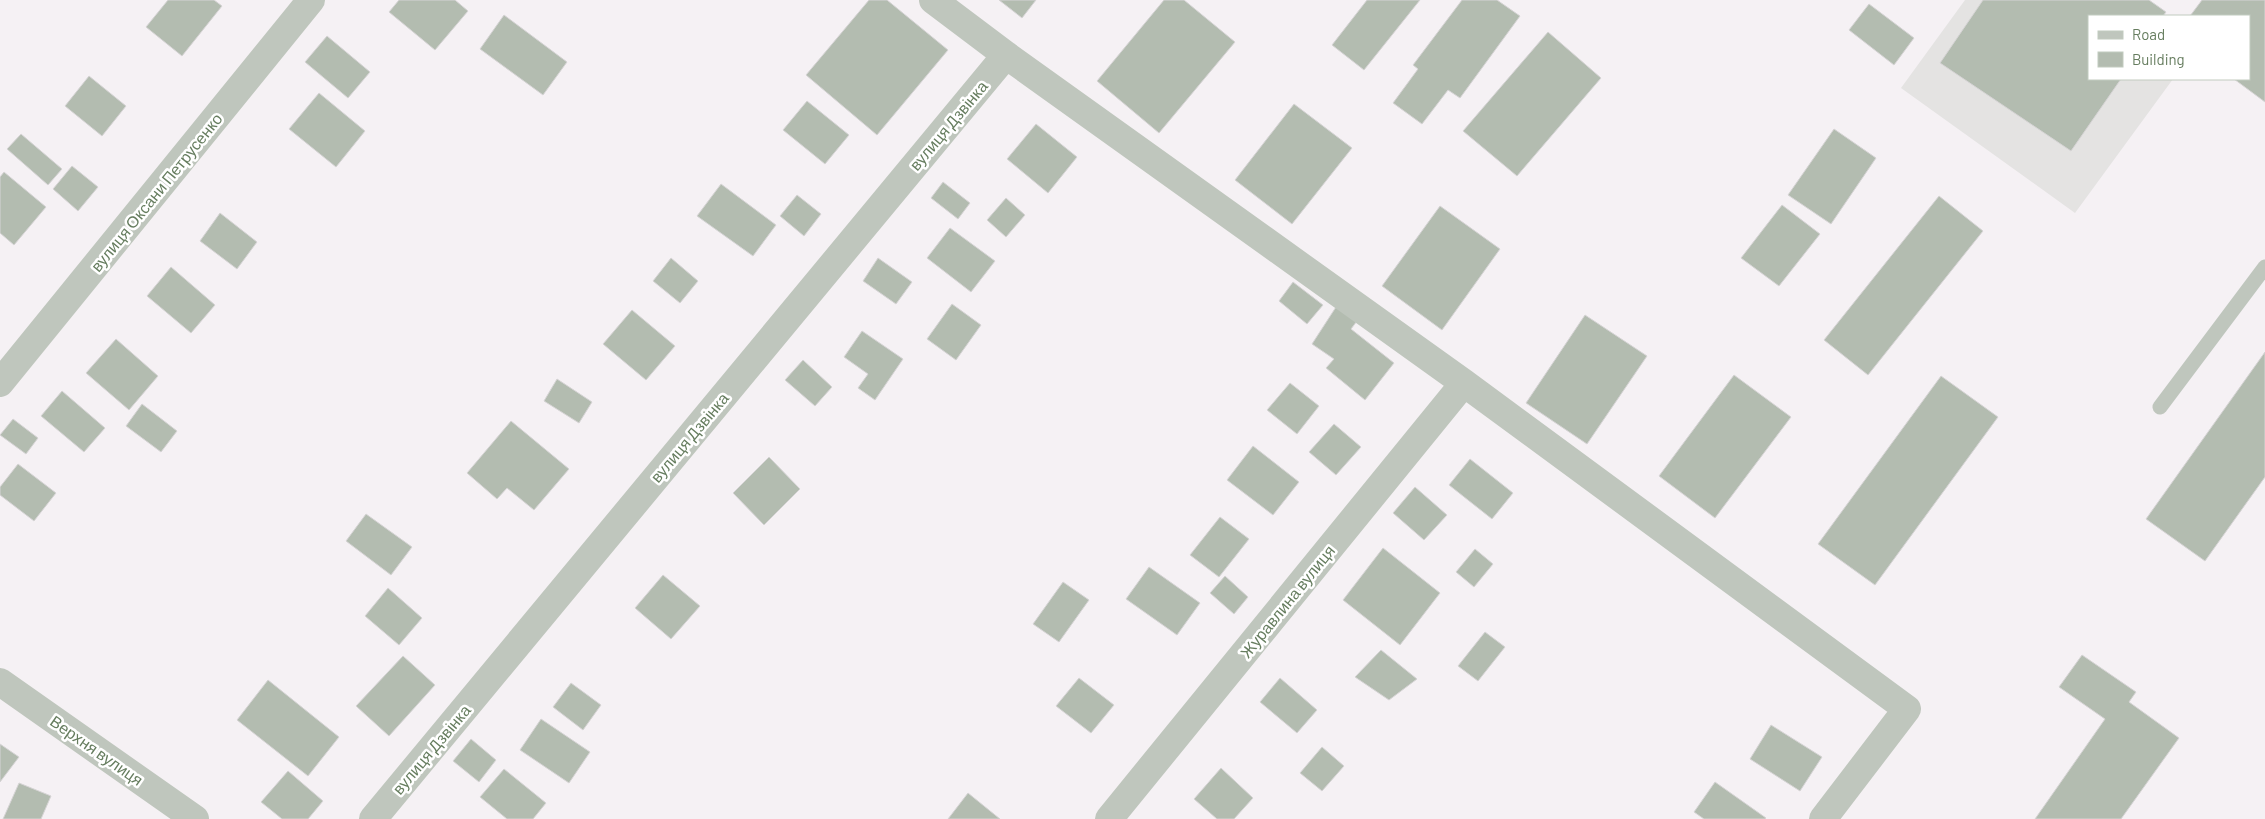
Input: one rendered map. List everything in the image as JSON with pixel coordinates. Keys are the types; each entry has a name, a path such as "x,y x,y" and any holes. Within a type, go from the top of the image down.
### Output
{"street":[{"name":"вулиця Оксани Петрусенко","path":"0,383 311,0"},
{"path":"933,0 1006,55 1464,383 1906,709 1823,819"},
{"name":"вулиця Дзвінка","path":"373,819 1006,55"},
{"name":"Журавлина вулиця","path":"1109,819 1464,383"},
{"name":"Верхня вулиця","path":"0,682 195,819"}],"lane":[{"path":"2160,407 2265,267"}],"shaded area":[{"path":"1965,0 2138,0 2160,15 2088,15 2088,80 2172,80 2075,213 1901,88"}],"building":[{"path":"168,0 214,0 222,6 182,56 146,27"},
{"path":"399,0 455,0 468,11 435,50 389,12"},
{"path":"869,0 887,0 948,50 877,135 806,75"},
{"path":"999,0 1036,0 1022,18"},
{"path":"1164,0 1184,0 1235,42 1159,133 1097,81"},
{"path":"1367,0 1420,0 1364,70 1332,45"},
{"path":"1462,0 1497,0 1520,16 1460,98 1448,90 1422,124 1393,103 1418,69 1413,65"},
{"path":"1983,0 2149,0 2166,12 2164,15 2088,15 2088,80 2120,80 2071,151 1940,63"},
{"path":"2202,0 2265,0 2265,102 2235,80 2250,80 2250,15 2191,15"},
{"path":"1869,4 1914,38 1894,65 1849,30"},
{"path":"504,15 567,62 543,95 480,49"},
{"path":"1548,32 1601,78 1517,176 1463,131"},
{"path":"327,36 370,72 348,98 305,62"},
{"path":"89,76 126,106 102,136 65,106"},
{"path":"319,93 365,131 336,167 289,129"},
{"path":"807,101 849,135 825,164 783,130"},
{"path":"1294,104 1352,148 1292,224 1235,180"},
{"path":"1036,124 1077,157 1048,193 1007,159"},
{"path":"1834,129 1876,158 1831,224 1788,195"},
{"path":"21,134 62,169 48,185 7,149"},
{"path":"72,166 98,187 78,211 53,189"},
{"path":"4,172 46,207 14,245 0,233 0,177"},
{"path":"943,182 970,203 958,219 931,198"},
{"path":"721,184 776,225 753,256 697,216"},
{"path":"797,195 821,214 804,236 780,216"},
{"path":"1939,196 1983,231 1868,375 1824,340"},
{"path":"1006,198 1025,215 1006,237 987,220"},
{"path":"1782,205 1820,234 1779,286 1741,258"},
{"path":"1440,206 1500,249 1442,330 1382,286"},
{"path":"220,213 257,242 237,269 200,241"},
{"path":"950,228 995,261 971,292 927,258"},
{"path":"671,258 698,281 680,303 653,281"},
{"path":"878,258 912,282 896,304 863,281"},
{"path":"171,267 215,305 191,333 147,296"},
{"path":"1293,282 1323,305 1307,324 1279,301"},
{"path":"952,304 981,325 956,360 927,339"},
{"path":"1336,307 1357,321 1351,329 1394,363 1365,400 1326,368 1334,359 1312,344"},
{"path":"632,310 675,346 646,380 603,344"},
{"path":"1585,315 1647,356 1587,444 1526,403"},
{"path":"862,331 903,359 875,400 858,388 868,374 844,357"},
{"path":"116,339 158,376 129,410 86,373"},
{"path":"2265,352 2265,477 2205,561 2146,519"},
{"path":"803,360 832,387 815,406 785,380"},
{"path":"1734,375 1791,417 1715,518 1659,476"},
{"path":"1941,376 1998,417 1875,585 1818,544"},
{"path":"557,379 592,402 579,423 544,401"},
{"path":"1290,383 1319,406 1297,434 1267,410"},
{"path":"62,391 105,428 84,452 41,416"},
{"path":"142,404 177,431 161,452 126,426"},
{"path":"13,419 38,438 26,454 0,435"},
{"path":"511,421 569,469 534,510 507,488 497,499 467,473"},
{"path":"1334,424 1361,447 1336,475 1309,452"},
{"path":"1253,446 1299,482 1273,515 1227,480"},
{"path":"769,457 800,489 764,525 733,493"},
{"path":"1470,459 1513,493 1492,519 1449,485"},
{"path":"18,464 56,493 34,521 0,495 0,487"},
{"path":"1415,487 1447,515 1424,540 1393,513"},
{"path":"366,514 412,547 391,575 346,541"},
{"path":"1220,517 1249,539 1219,577 1190,555"},
{"path":"1383,548 1440,593 1400,645 1343,600"},
{"path":"1475,549 1493,564 1474,587 1456,572"},
{"path":"1149,567 1200,603 1177,635 1126,599"},
{"path":"663,575 700,606 671,639 635,608"},
{"path":"1225,576 1248,597 1234,614 1210,593"},
{"path":"1063,582 1089,600 1059,642 1033,624"},
{"path":"388,588 422,618 399,645 365,616"},
{"path":"1485,632 1505,647 1478,681 1458,666"},
{"path":"1381,650 1417,679 1389,700 1355,677"},
{"path":"2082,655 2136,692 2129,702 2179,738 2121,819 2035,819 2105,719 2059,687"},
{"path":"403,656 435,685 389,736 356,706"},
{"path":"1079,678 1114,705 1091,733 1056,706"},
{"path":"1280,678 1317,710 1297,733 1260,702"},
{"path":"268,680 339,737 308,776 237,720"},
{"path":"571,683 601,705 583,730 553,707"},
{"path":"541,719 590,752 569,783 520,750"},
{"path":"1771,725 1822,757 1800,791 1750,759"},
{"path":"471,739 496,760 479,782 453,761"},
{"path":"0,744 19,757 0,782"},
{"path":"1322,747 1344,766 1322,791 1300,773"},
{"path":"1221,768 1253,798 1234,819 1217,819 1194,799"},
{"path":"504,769 546,803 533,819 507,819 480,797"},
{"path":"288,771 323,801 308,819 282,819 261,802"},
{"path":"1715,782 1766,818 1704,819 1694,812"},
{"path":"19,783 51,796 41,819 3,819"},
{"path":"968,793 1000,819 948,819"}]}
